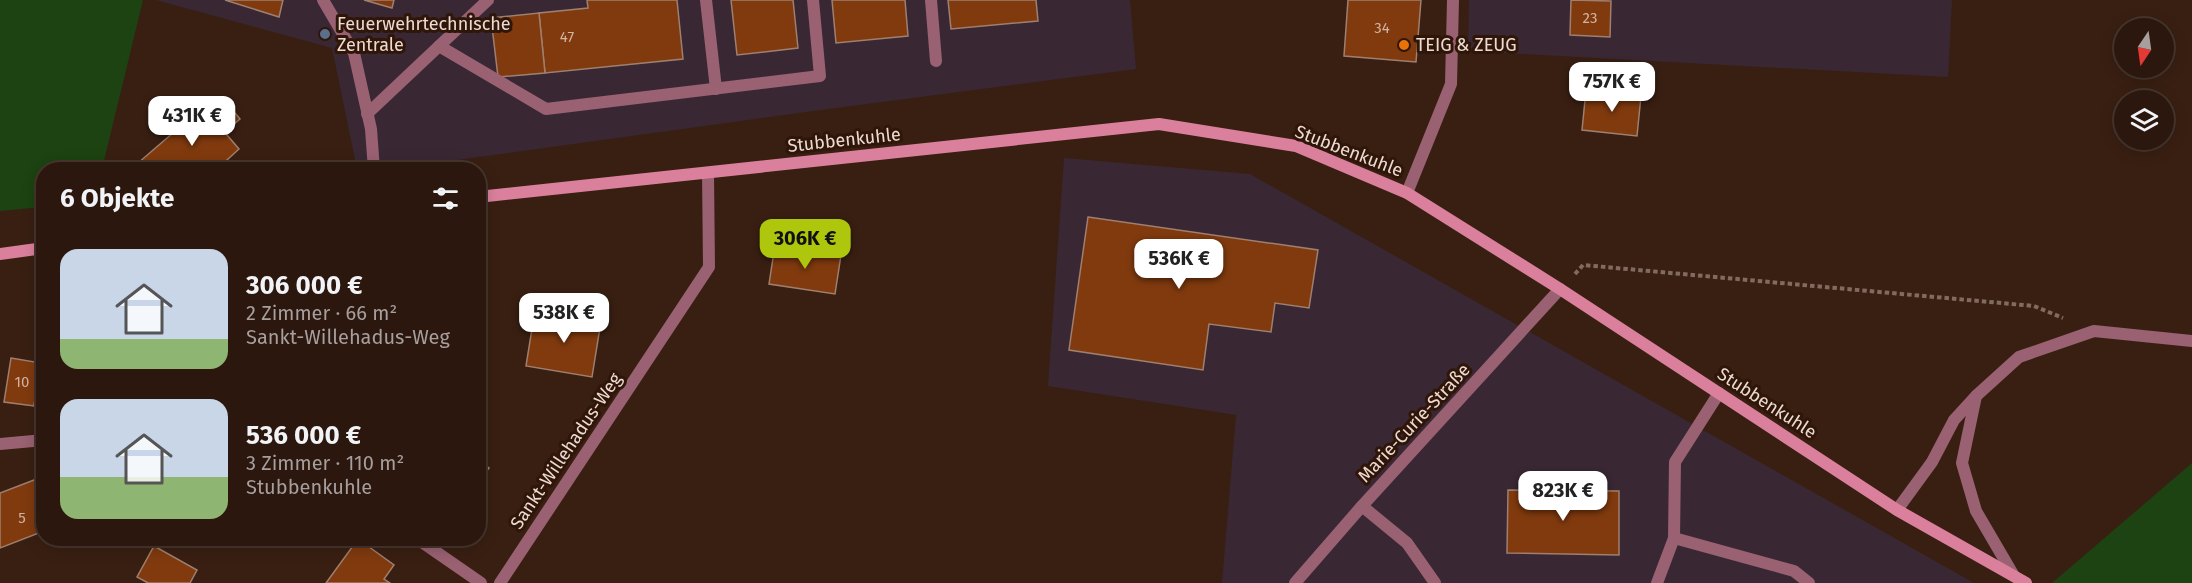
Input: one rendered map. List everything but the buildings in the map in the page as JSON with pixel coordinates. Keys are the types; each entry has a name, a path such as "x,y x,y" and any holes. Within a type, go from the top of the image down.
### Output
{"main road":[{"name":"Stubbenkuhle","path":"486,195 1159,124 1296,146 1407,193 1897,510 2026,583"},
{"path":"0,254 36,249"}],"street":[{"path":"323,0 354,53 367,114 374,162"},
{"path":"367,114 488,0"},
{"path":"706,0 716,89"},
{"path":"439,46 546,109 716,89 820,76 813,0"},
{"path":"931,0 936,61"},
{"path":"1407,193 1451,84 1453,0"},
{"name":"Sankt-Willehadus-Weg","path":"500,583 710,267 708,173"},
{"name":"Marie-Curie-Straße","path":"1295,583 1362,506 1560,290"},
{"path":"1897,510 1932,462 1954,420 1976,396 2019,357 2094,331 2192,341"},
{"path":"1656,583 1674,538 1675,462 1719,393"},
{"path":"1976,396 1962,463 1976,511 2014,576"},
{"path":"0,444 36,441"},
{"path":"1362,506 1407,543 1435,583"},
{"path":"1674,538 1794,571 1809,583"},
{"path":"428,546 481,583"}],"path":[{"path":"1560,290 1583,265 2034,306 2094,331"}],"shaded area":[{"path":"156,0 1130,0 1136,69 442,162 356,162 332,48"},
{"path":"1469,0 1952,0 1948,77 1468,51"},
{"path":"1064,158 1250,174 1974,583 1222,583 1236,415 1048,386"}],"green space":[{"path":"0,0 143,0 104,162 36,162 36,208 0,211"},
{"path":"2192,463 2192,583 2052,583"}],"place":[{"name":"Feuerwehrtechnische Zentrale","path":"325,34"},
{"name":"TEIG & ZEUG","path":"1404,45"}]}
